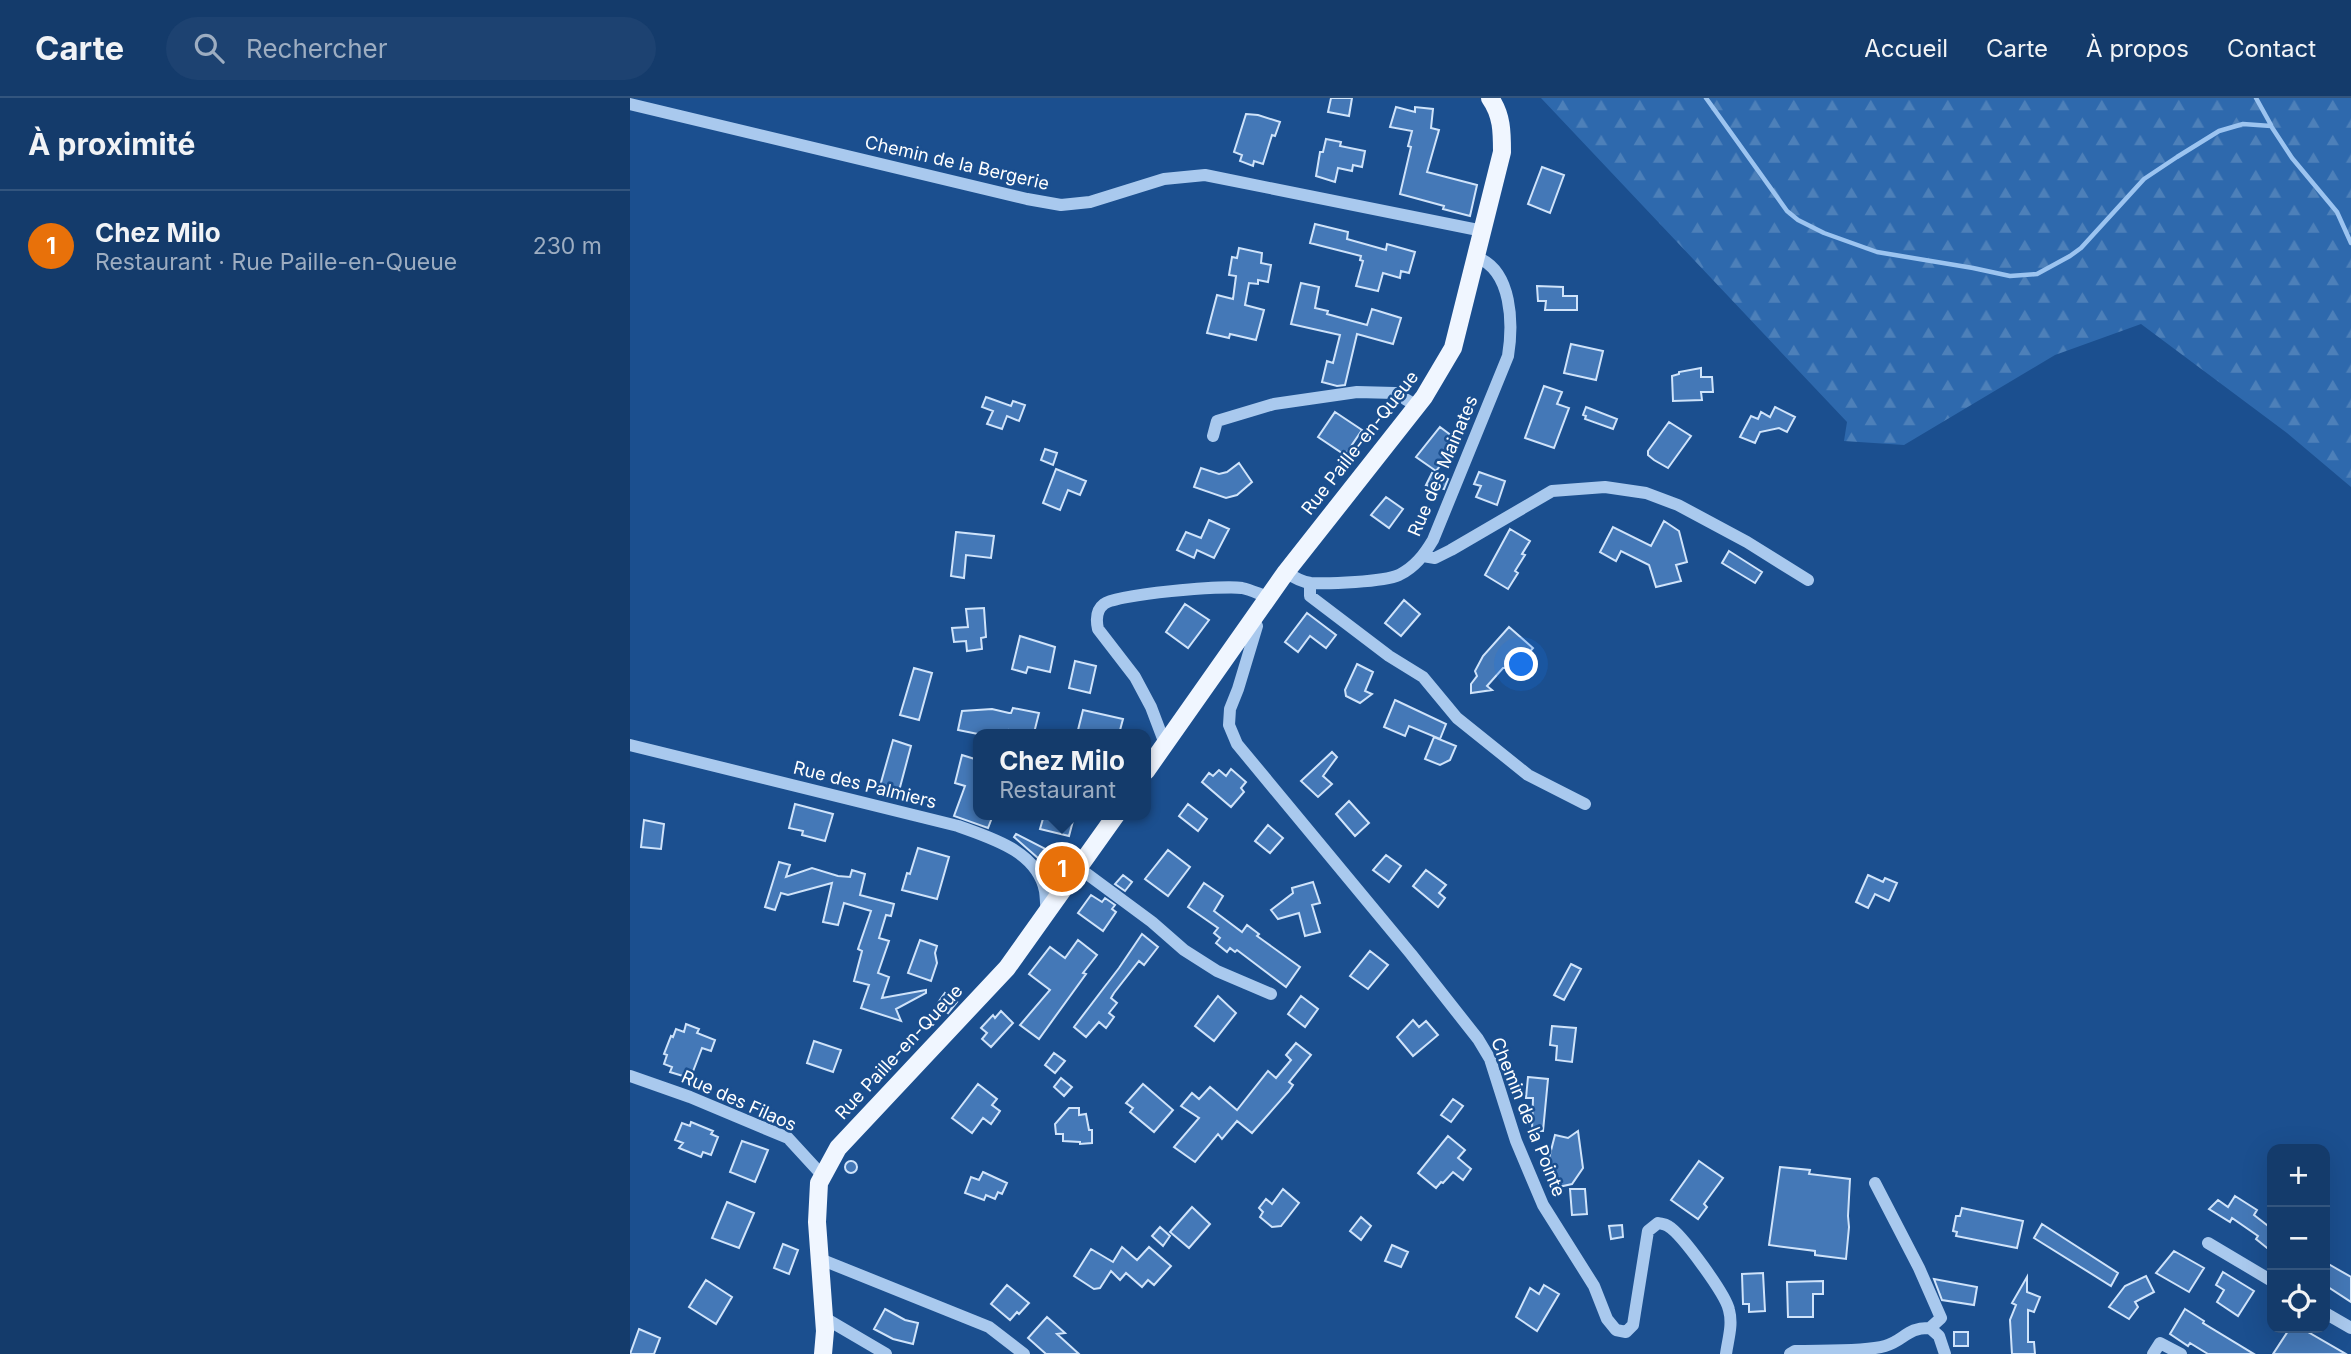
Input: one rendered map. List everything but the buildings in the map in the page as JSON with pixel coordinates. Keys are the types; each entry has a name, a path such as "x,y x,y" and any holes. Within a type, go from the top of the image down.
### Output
{"main road":[{"name":"Rue Paille-en-Queue","path":"1151,764 1286,572 1418,406 1453,348 1502,152 1498,109 1490,98"},
{"name":"Rue Paille-en-Queue","path":"823,1354 817,1222 819,1183 822,1175 838,1147 1007,968 1113,820"}],"street":[{"name":"Chemin de la Bergerie","path":"630,104 1061,205 1090,202 1164,179 1205,175 1483,231"},
{"name":"Rue des Mainates","path":"1286,572 1310,583 1379,580 1396,576 1412,567 1433,540 1508,356 1512,332 1510,306 1496,272 1484,260 1476,257"},
{"path":"1213,436 1217,421 1274,404 1357,392 1395,393 1418,406"},
{"path":"1423,556 1435,558 1451,550 1552,491 1605,487 1646,493 1678,505 1747,542 1808,580"},
{"path":"1310,583 1310,596 1389,656 1423,677 1458,718 1528,775 1585,804"},
{"path":"1165,744 1151,707 1135,677 1098,629 1096,621 1100,607 1111,600 1132,595 1241,588 1268,597"},
{"name":"Chemin de la Pointe","path":"1252,619 1257,626 1230,709 1229,725 1237,744 1479,1039 1490,1059 1516,1142 1543,1205 1594,1286 1608,1319 1616,1330 1626,1332 1633,1325 1648,1231 1658,1223 1663,1224 1670,1227 1682,1240 1727,1302 1731,1322 1726,1354"},
{"name":"Rue des Palmiers","path":"630,745 958,827 1004,842 1032,864 1045,888 1047,914"},
{"path":"1079,868 1152,922 1184,950 1217,971 1271,994"},
{"name":"Rue des Filaos","path":"630,1076 690,1097 788,1138 822,1175"},
{"path":"1875,1183 1919,1268 1941,1318 1930,1328"},
{"path":"2208,1243 2267,1279"},
{"path":"820,1259 989,1326 1024,1354"},
{"path":"2330,1316 2351,1328"},
{"path":"823,1317 886,1354"},
{"path":"1796,1353 1886,1346 1909,1331 1930,1328 1939,1336 1945,1354"},
{"path":"2152,1354 2160,1343 2181,1354"}],"green space":[{"path":"1541,98 2351,98 2351,487 2287,433 2141,324 2055,355 1904,445 1844,441 1847,422"}],"waterway":[{"path":"1706,98 1787,211 1798,220 1824,233 1877,252 2010,276 2037,274 2081,248 2144,179 2219,131 2243,124 2271,126 2292,158 2337,212 2351,243"},
{"path":"2256,98 2271,125"}],"place":[{"name":"Chez Milo","path":"1062,869"}]}
